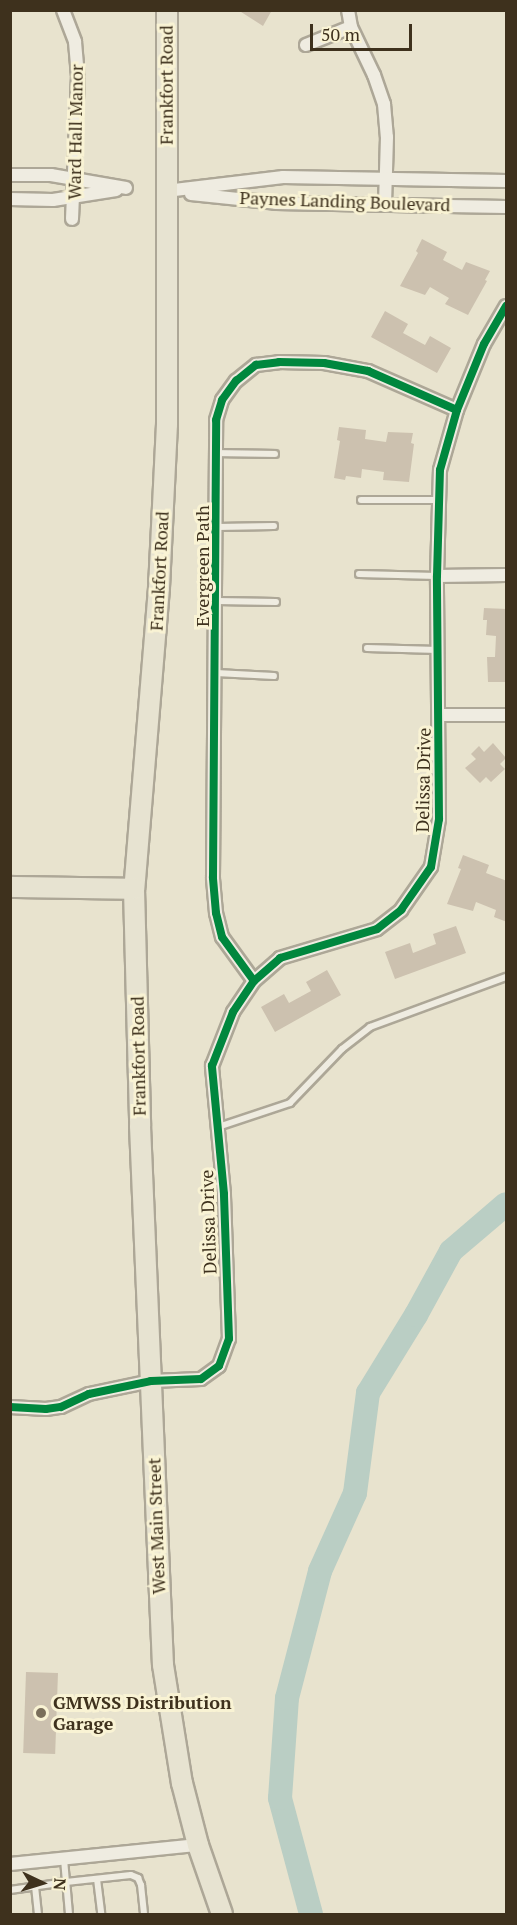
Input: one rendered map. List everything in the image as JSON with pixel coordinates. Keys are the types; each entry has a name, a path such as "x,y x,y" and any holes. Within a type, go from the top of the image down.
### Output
{"main road":[{"name":"Frankfort Road","path":"140,1131 134,889 159,588 166,435 167,10"},
{"path":"10,887 134,889"},
{"name":"West Main Street","path":"140,1131 164,1665 182,1783 198,1845 222,1914"}],"street":[{"name":"Ward Hall Manor","path":"63,10 75,42 78,76 76,180 72,219"},
{"path":"348,10 351,27 374,75 384,104 387,137 384,177 385,204"},
{"path":"306,45 351,27"},
{"path":"10,175 51,175 126,188 53,200 10,199"},
{"name":"Paynes Landing Boulevard","path":"166,191 283,177 384,177 507,181"},
{"name":"Paynes Landing Boulevard","path":"166,191 276,202 507,207"},
{"name":"Delissa Drive","path":"151,1381 201,1379 219,1366 229,1339 224,1194 212,1066 233,1012 254,981 280,958 377,929 401,910 431,867 437,843 440,715 437,576 440,470 457,410 484,344 506,309"},
{"name":"Evergreen Path","path":"254,981 222,937 216,913 213,877 217,601 216,420 222,400 236,381 256,365 279,362 324,363 368,371 457,410"},
{"path":"437,576 507,576"},
{"path":"440,715 507,715"},
{"path":"10,1407 46,1409 61,1407 88,1394 151,1381"},
{"path":"10,1864 198,1845"}],"lane":[{"path":"216,453 275,454"},
{"path":"361,500 438,500"},
{"path":"217,527 274,526"},
{"path":"359,574 437,576"},
{"path":"217,601 276,602"},
{"path":"367,648 438,650"},
{"path":"216,673 274,676"},
{"path":"218,1127 290,1103 342,1049 370,1027 507,977"},
{"path":"64,1859 69,1914"},
{"path":"10,1890 131,1875 138,1878 144,1914"},
{"path":"97,1879 101,1914"},
{"path":"35,1886 38,1914"}],"building":[{"path":"238,10 272,10 263,26"},
{"path":"422,239 447,252 443,260 462,270 466,262 490,271 468,315 445,304 449,298 430,287 425,295 400,286 418,253 416,251"},
{"path":"385,311 408,324 403,333 425,345 430,336 451,348 437,373 371,337"},
{"path":"339,427 366,430 365,439 386,442 388,432 413,433 411,443 414,444 409,482 383,480 384,472 362,469 361,478 346,476 345,480 334,478 340,441 337,440"},
{"path":"484,608 507,609 507,682 488,682 487,657 495,657 496,636 486,635 487,620 483,620"},
{"path":"493,743 506,758 500,764 505,769 491,782 486,777 480,783 465,768 476,759 471,754 479,746 484,752"},
{"path":"463,855 489,865 486,873 507,881 507,922 494,917 496,910 476,902 473,911 447,904 461,869 458,868"},
{"path":"456,926 466,953 395,979 385,952 410,943 413,953 436,944 433,934"},
{"path":"327,970 341,995 275,1032 261,1007 284,994 289,1003 311,991 306,982"},
{"name":"GMWSS Distribution Garage","path":"26,1672 58,1673 55,1754 23,1753"}],"waterway":[{"path":"311,1914 280,1798 287,1698 320,1571 355,1493 368,1393 416,1315 451,1251 506,1204"}],"cycle path":[{"path":"10,1407 46,1409 61,1407 89,1394 151,1381 201,1379 219,1366 229,1339 224,1194 212,1066 233,1012 254,981 280,958 377,929 401,910 431,867 439,819 437,576 440,470 457,410 484,344 506,306"},
{"path":"254,981 222,937 216,913 213,877 216,420 222,400 236,381 256,365 279,362 324,363 368,371 457,410"}],"place":[{"name":"GMWSS Distribution Garage","path":"41,1713"}]}
